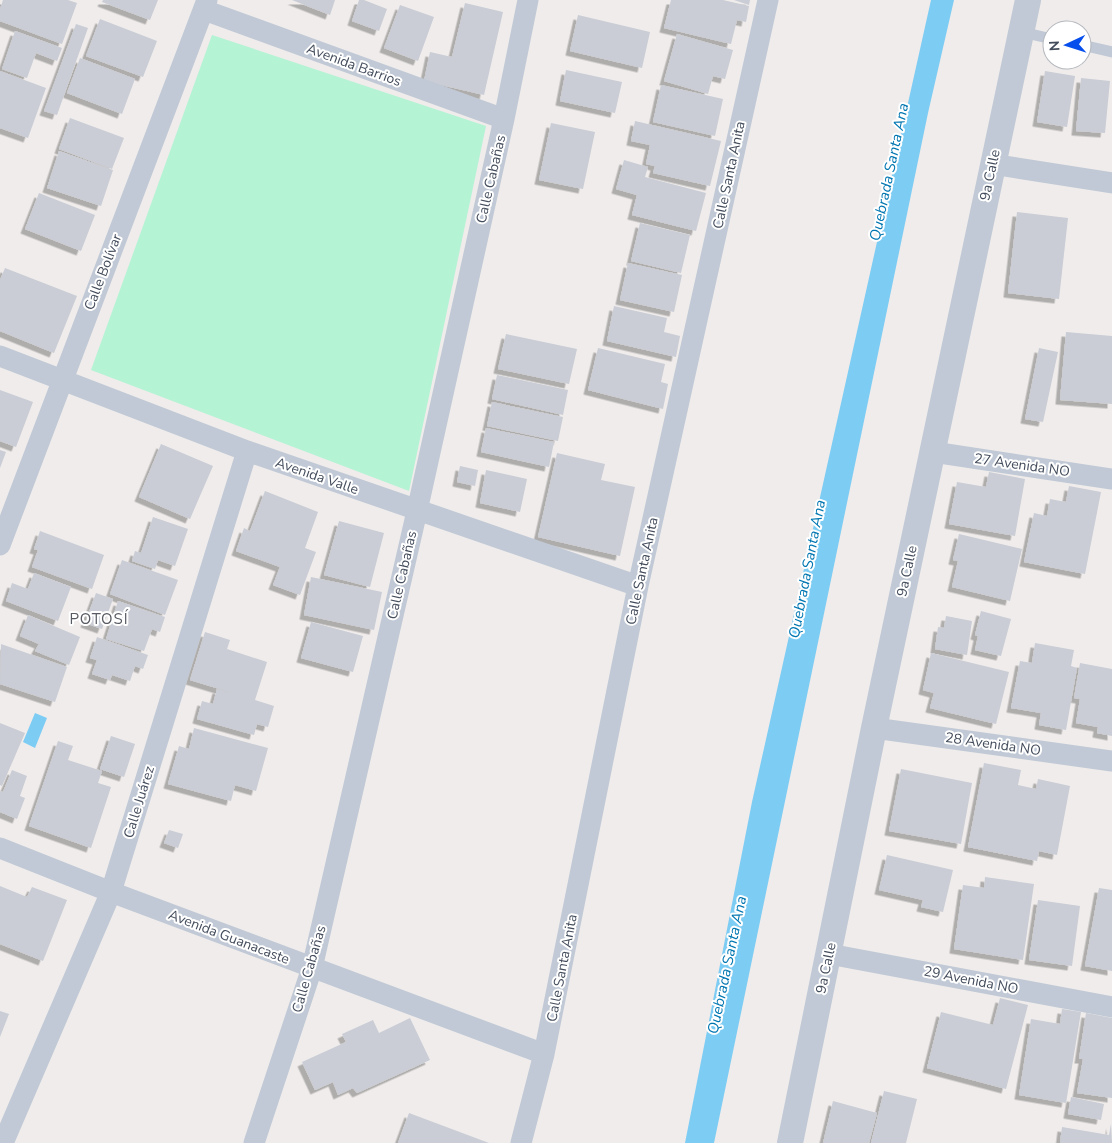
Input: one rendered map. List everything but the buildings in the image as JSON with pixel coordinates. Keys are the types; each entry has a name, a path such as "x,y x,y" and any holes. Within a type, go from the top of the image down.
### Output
{"street":[{"name":"Calle Cabañas","path":"254,1143 312,968 417,511 504,120 528,0"},
{"name":"Calle Santa Anita","path":"521,1143 544,1054 638,586 768,0"},
{"name":"9a Calle","path":"790,1143 874,728 1028,0"},
{"name":"Avenida Barrios","path":"205,5 504,120"},
{"name":"Calle Bolívar","path":"0,545 205,5"},
{"path":"992,164 1112,183"},
{"name":"Avenida Valle","path":"0,356 247,451 638,586"},
{"name":"Calle Juárez","path":"3,1143 6,1120 111,892 247,451"},
{"name":"27 Avenida NO","path":"933,452 1112,478"},
{"name":"28 Avenida NO","path":"874,728 1112,761"},
{"name":"Avenida Guanacaste","path":"0,848 111,892 544,1054"},
{"name":"29 Avenida NO","path":"829,954 1112,1006"}],"lane":[{"path":"1022,32 1042,37"},
{"path":"1092,47 1112,52"}],"green space":[{"path":"212,35 486,126 409,491 91,370"}],"water":[{"name":"Quebrada Santa Ana","path":"931,0 954,0 928,113 714,1143 685,1143 752,802"},
{"path":"35,713 47,718 35,748 23,742"}],"district":[{"name":"POTOSÍ","path":"99,619"}]}
